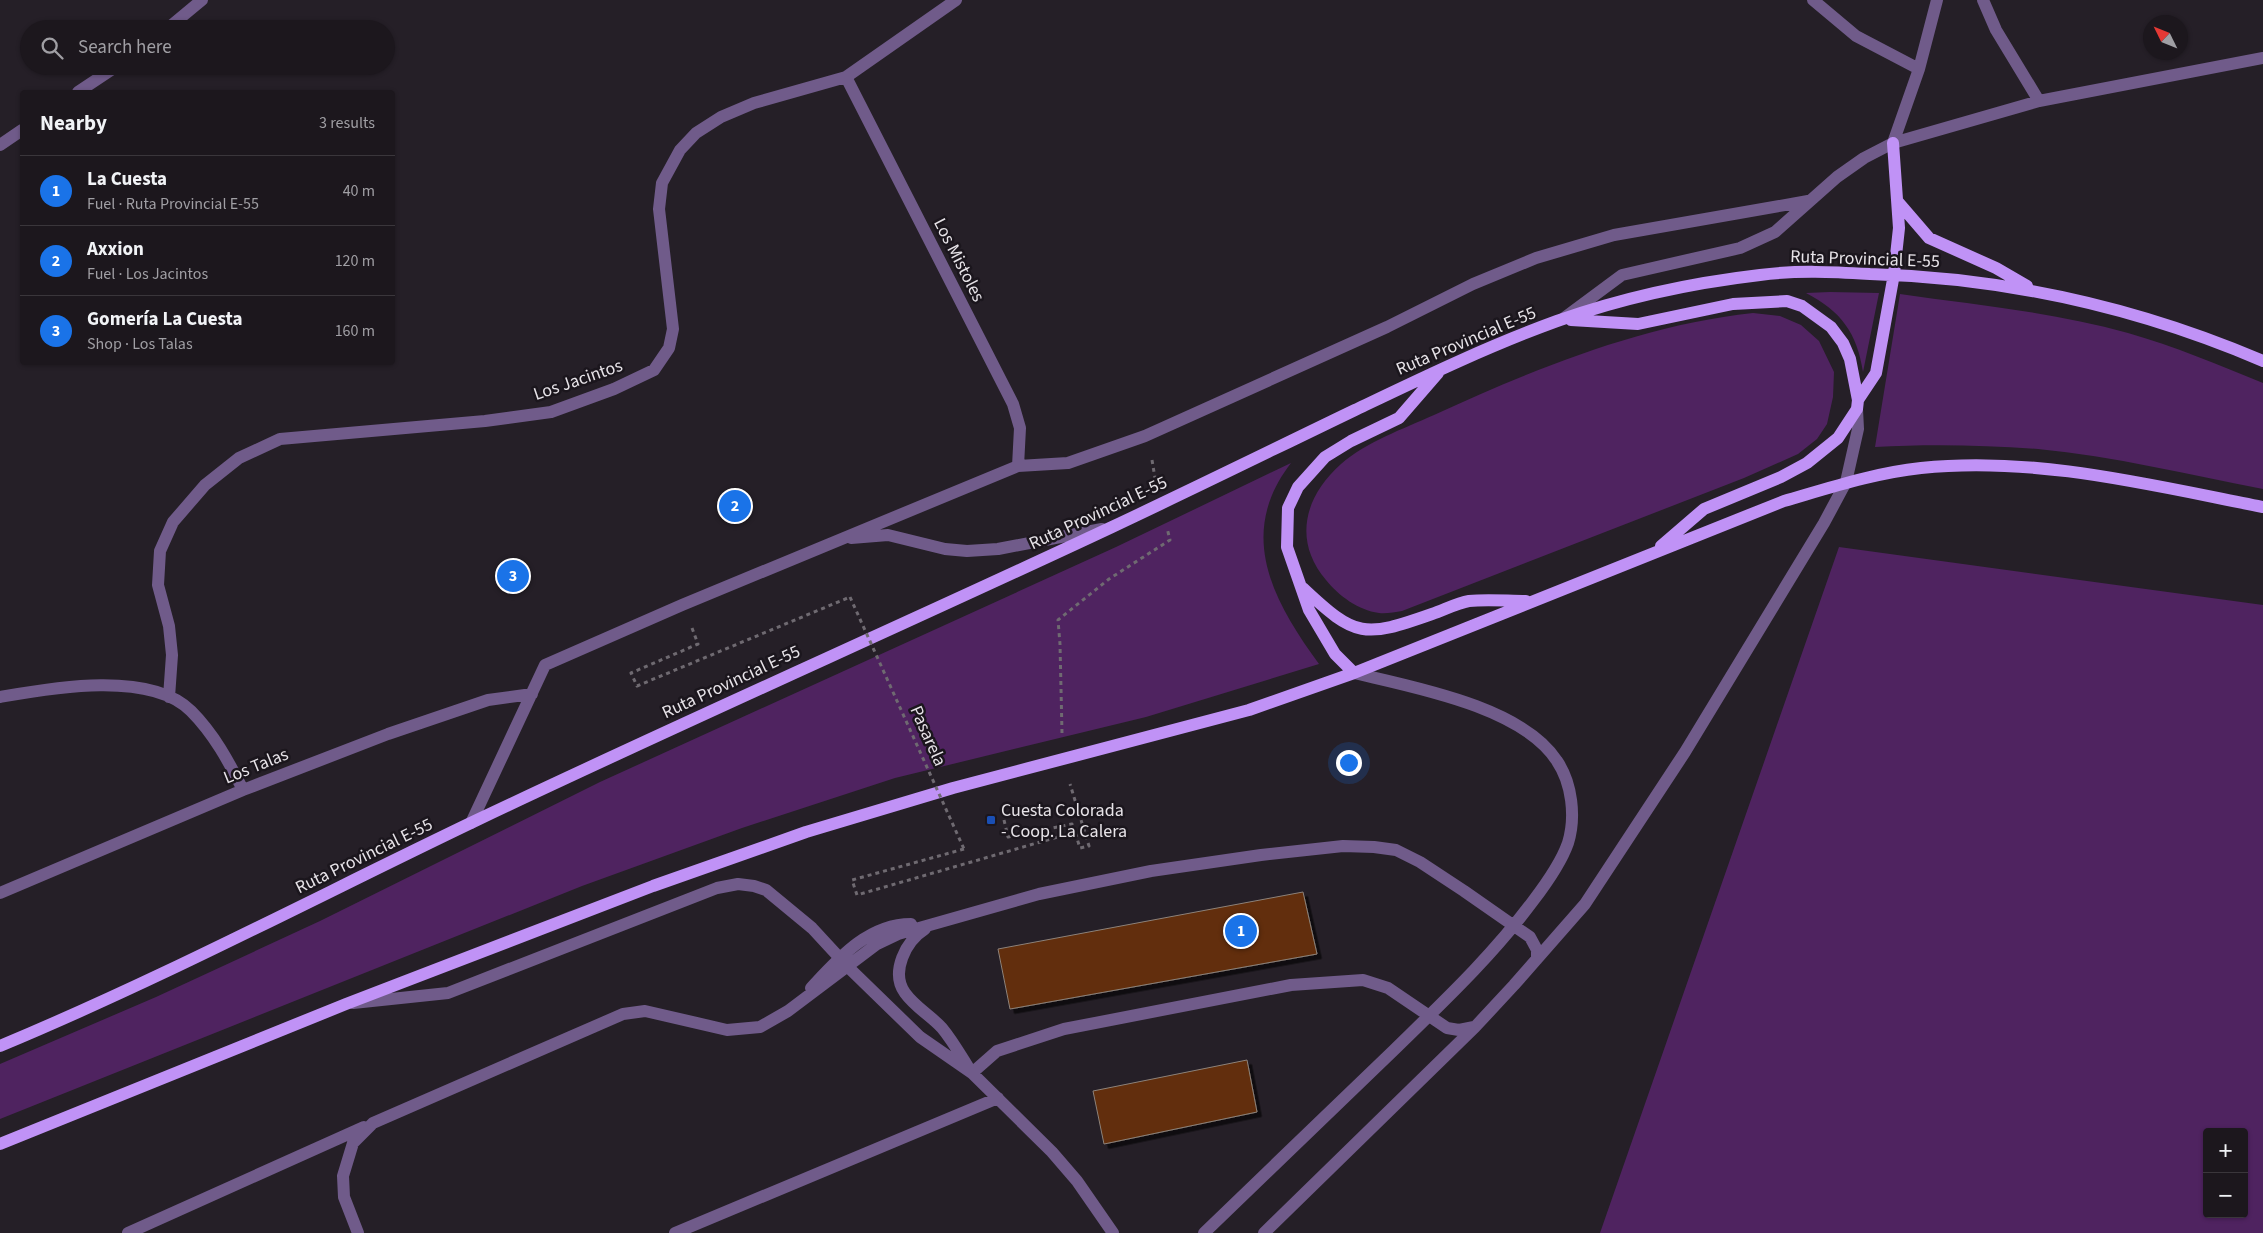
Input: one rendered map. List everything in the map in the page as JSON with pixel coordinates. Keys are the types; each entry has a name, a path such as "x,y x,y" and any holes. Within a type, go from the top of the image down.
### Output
{"main road":[{"path":"1653,553 1704,509 1781,477 1807,463 1838,438 1858,404 1876,373 1894,274 1899,228 1893,143"},
{"path":"1898,202 1929,238 1996,268 2033,290"},
{"name":"Ruta Provincial E-55","path":"0,1046 64,1019 205,954 471,823 704,713 1114,526 1441,369 1562,320 1637,297 1698,284 1766,274 1805,272 1894,274 1988,283 2033,290 2119,309 2166,324 2263,361"},
{"path":"1562,320 1638,324 1733,304 1787,301 1802,306 1816,314 1831,327 1843,343 1850,359 1858,404"},
{"path":"1354,673 1335,654 1309,610 1292,566 1287,547 1288,508 1298,487 1325,456 1351,440 1399,418 1441,369"},
{"path":"0,1144 346,1004 653,886 806,832 953,788 1249,710 1354,673 1784,501 1846,482 1920,468 2003,465 2102,476 2263,507"},
{"path":"1301,586 1345,624 1359,629 1374,630 1393,628 1468,601 1534,601"}],"street":[{"path":"178,20 202,0"},
{"name":"Los Jacintos","path":"169,697 172,654 169,626 158,585 160,551 173,522 205,485 239,458 280,439 485,421 551,412 614,390 654,370 669,348 673,329 659,209 662,183 680,150 696,133 720,117 754,103 846,77 956,0"},
{"path":"1813,0 1856,36 1919,70"},
{"path":"1893,143 1919,70 1937,0"},
{"path":"1983,0 2000,38 2039,101"},
{"path":"1562,320 1622,275 1740,248 1775,232 1808,201 1864,158 1893,143 2039,101 2263,58"},
{"path":"81,90 104,75"},
{"name":"Los Mistoles","path":"846,77 1013,404 1020,428 1018,466"},
{"path":"0,145 20,131"},
{"path":"471,823 545,665 838,539 1018,466 1068,463 1145,436 1369,336 1473,284 1536,258 1614,236 1808,201"},
{"path":"1264,1233 1475,1027 1585,904 1646,814 1803,557 1846,482 1858,429 1858,404"},
{"path":"838,539 888,535 945,549 967,551 998,549 1114,526"},
{"path":"1204,1233 1490,954 1514,927 1552,873 1567,844 1571,830 1570,792 1565,774 1543,743 1526,731 1488,711 1434,692 1354,673"},
{"path":"0,697 63,686 145,688 169,697 190,710 223,750 243,790"},
{"name":"Los Talas","path":"0,893 243,790 446,714 488,700 532,694"},
{"path":"843,954 877,944 898,934 933,923 1040,894 1151,871 1261,855 1343,846 1396,850 1420,862 1530,937 1537,950 1537,959"},
{"path":"346,1004 448,993 717,888 738,884 754,886 766,890 843,954 848,968 920,1037 972,1073 998,1098 1078,1181 1113,1233"},
{"path":"788,1011 843,954 884,929 904,924 933,923"},
{"path":"933,923 919,932 908,944 899,972 900,984 905,993 942,1028 972,1073"},
{"path":"128,1233 623,1014 645,1012 727,1030 760,1026 788,1011 848,968 877,944"},
{"path":"972,1073 997,1051 1064,1029 1291,985 1363,980 1388,988 1427,1017 1447,1028 1459,1030 1475,1027"},
{"path":"675,1233 998,1098"},
{"path":"358,1233 344,1198 343,1176 353,1144 373,1123"}],"path":[{"path":"1004,820 1008,837 1072,824 1080,848 1089,846 1062,760 1058,620 1109,579 1170,540 1145,436"},
{"name":"Pasarela","path":"698,644 631,673 637,686 850,597 964,849 852,880 857,895 1075,832"}],"shaded area":[{"path":"1806,293 1879,293 1863,372 1852,335 1845,325 1829,307"},
{"path":"1900,294 2014,310 2100,326 2162,344 2263,383 2263,489 2123,461 2066,452 1956,445 1875,447"},
{"path":"1753,313 1780,316 1801,325 1819,341 1834,372 1833,397 1827,424 1817,439 1798,454 1744,478 1402,611 1379,613 1356,605 1331,586 1316,565 1309,550 1306,535 1311,505 1328,477 1341,464 1362,449 1511,381 1589,351 1629,338 1670,328 1711,319"},
{"path":"1291,463 1275,489 1266,516 1264,541 1267,566 1275,591 1287,616 1319,664 1146,717 895,778 742,828 582,886 0,1119 0,1064 156,997 320,921 600,782 1116,547"},
{"path":"1839,547 2263,605 2263,1233 1600,1233"}],"building":[{"path":"1303,892 1317,954 1010,1009 998,949"},
{"path":"1247,1060 1257,1112 1104,1144 1093,1091"}],"place":[{"name":"Axxion","path":"735,506"},
{"name":"Gomería La Cuesta","path":"513,576"},
{"name":"Cuesta Colorada - Coop. La Calera","path":"991,820"},
{"name":"La Cuesta","path":"1241,931"}]}
